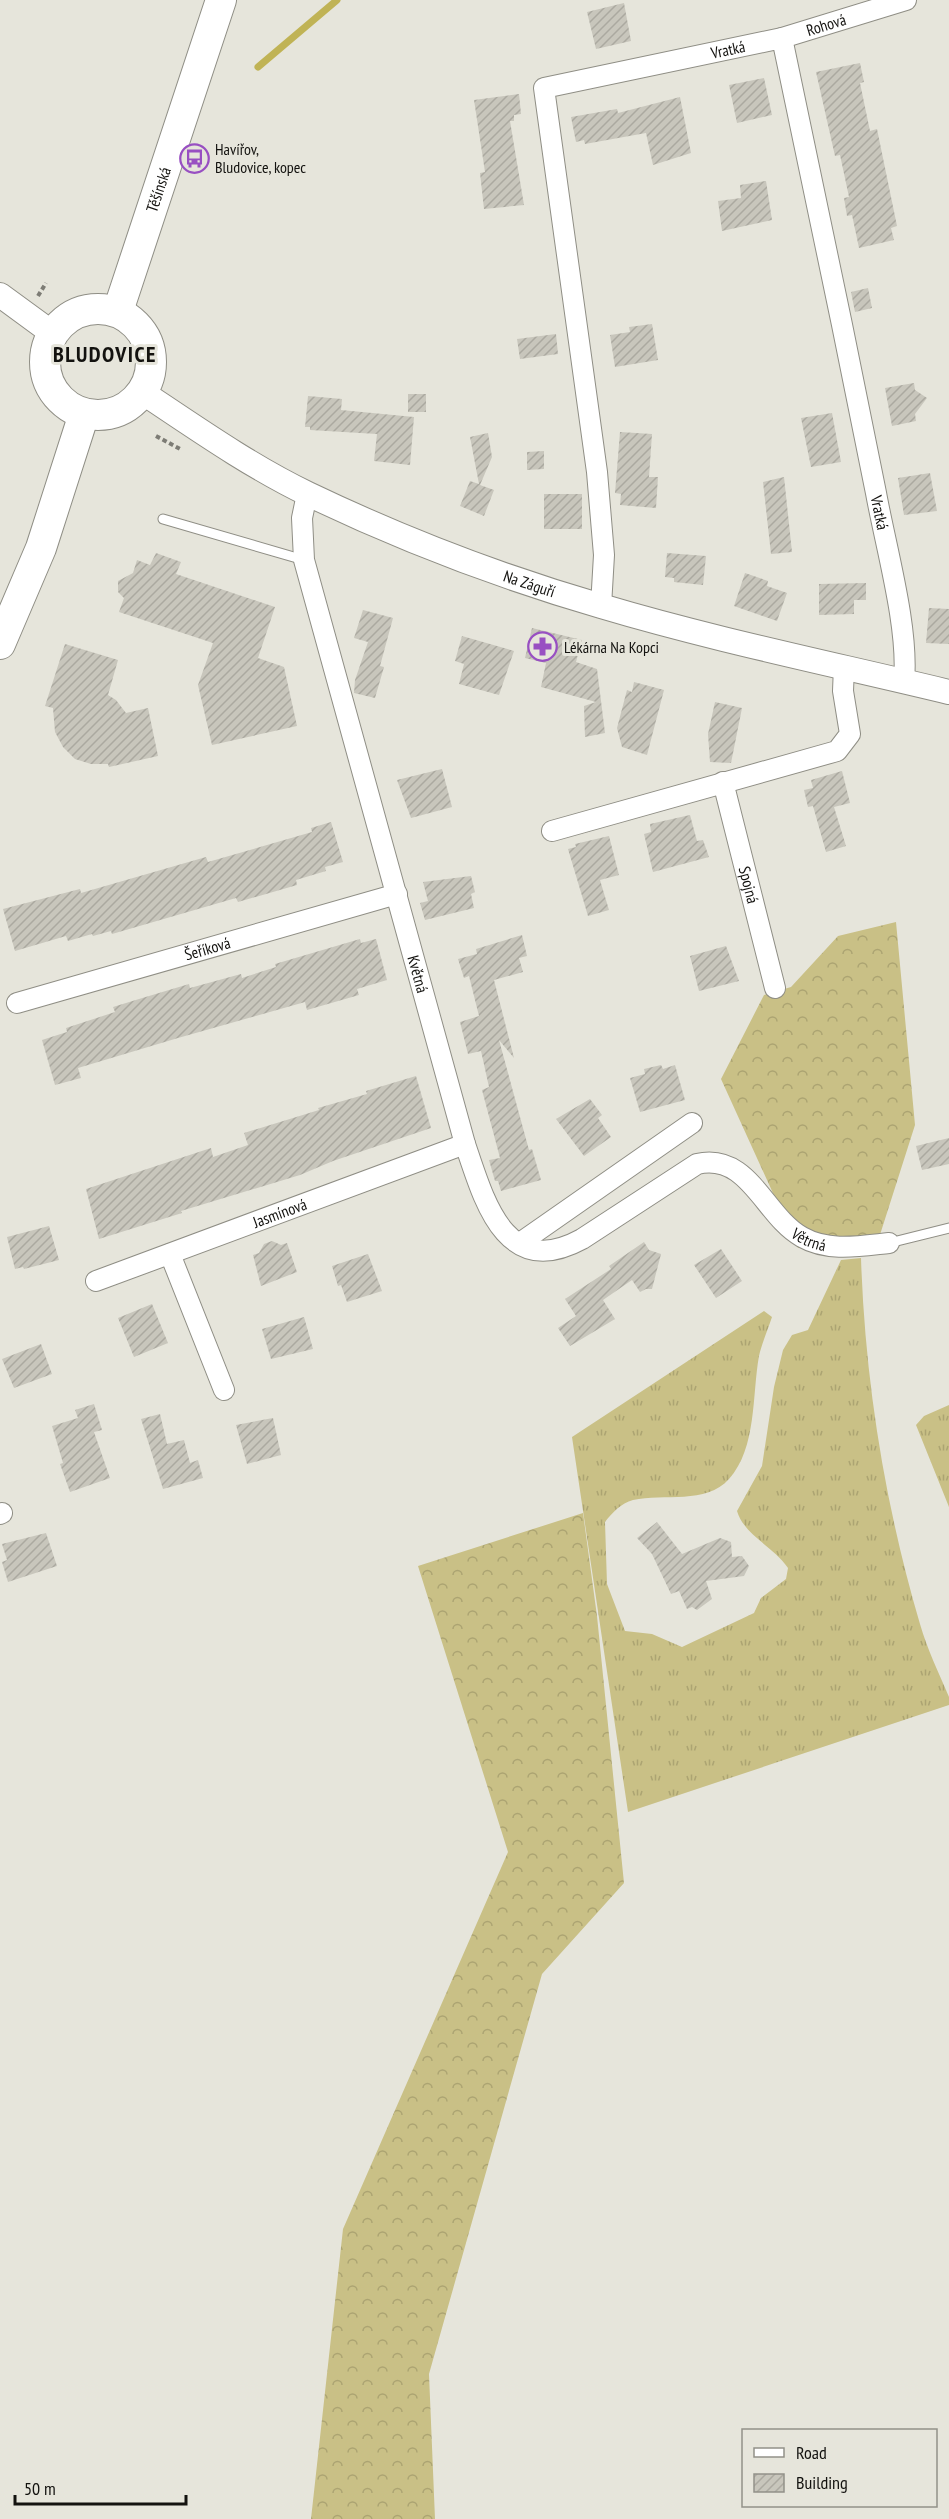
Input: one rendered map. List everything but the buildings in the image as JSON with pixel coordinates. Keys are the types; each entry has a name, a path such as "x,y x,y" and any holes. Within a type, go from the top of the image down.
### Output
{"main road":[{"name":"Těšínská","path":"117,311 221,0"},
{"path":"93,308 117,311 137,325 149,346 151,370 142,392 125,408 102,416 84,414 62,402 48,382 44,357 52,333 69,316 93,308"},
{"path":"0,644 41,548 84,414"}],"street":[{"name":"Rohová","path":"782,38 906,0"},
{"name":"Vratká","path":"601,606 604,555 597,472 544,88 782,38 855,387 895,596 904,652 904,681"},
{"path":"0,295 52,333"},
{"name":"Na Záguří","path":"142,392 248,461 307,494 445,553 601,606 844,668 949,692"},
{"name":"Květná","path":"307,494 302,518 304,560 465,1144 490,1214 501,1229 520,1243 543,1250 573,1245 697,1164"},
{"path":"552,831 837,751 850,734 843,691 844,668"},
{"name":"Spojná","path":"723,782 775,988"},
{"name":"Šeříková","path":"17,1003 397,894"},
{"path":"520,1243 692,1123"},
{"name":"Jasmínová","path":"96,1281 465,1144"},
{"name":"Větrná","path":"697,1164 717,1162 736,1170 788,1227 808,1240 843,1247 889,1243"},
{"path":"170,1254 224,1390"}],"lane":[{"path":"162,519 304,560"},
{"name":"Větrná","path":"889,1243 949,1228"}],"green space":[{"path":"896,922 915,1125 878,1241 798,1248 721,1079 764,995 791,987 838,936"},
{"path":"861,1258 872,1397 887,1489 920,1624 949,1697 949,1705 628,1812 572,1437 764,1311 772,1317 759,1356 752,1420 745,1452 729,1479 720,1487 697,1495 629,1501 617,1509 605,1522 607,1584 625,1631 652,1634 682,1647 754,1613 761,1598 786,1579 788,1568 746,1527 737,1511 762,1466 774,1387 783,1350 792,1335 808,1330 841,1260"},
{"path":"949,1405 949,1507 916,1425 924,1416"},
{"path":"583,1513 597,1616 624,1883 542,1974 429,2374 435,2519 311,2519 343,2229 508,1852 418,1566"}],"waterway":[{"path":"258,67 337,0"}],"place":[{"name":"Havířov, Bludovice, kopec","path":"194,158"},
{"name":"Lékárna Na Kopci","path":"543,647"}],"district":[{"name":"BLUDOVICE","path":"105,354"}]}
